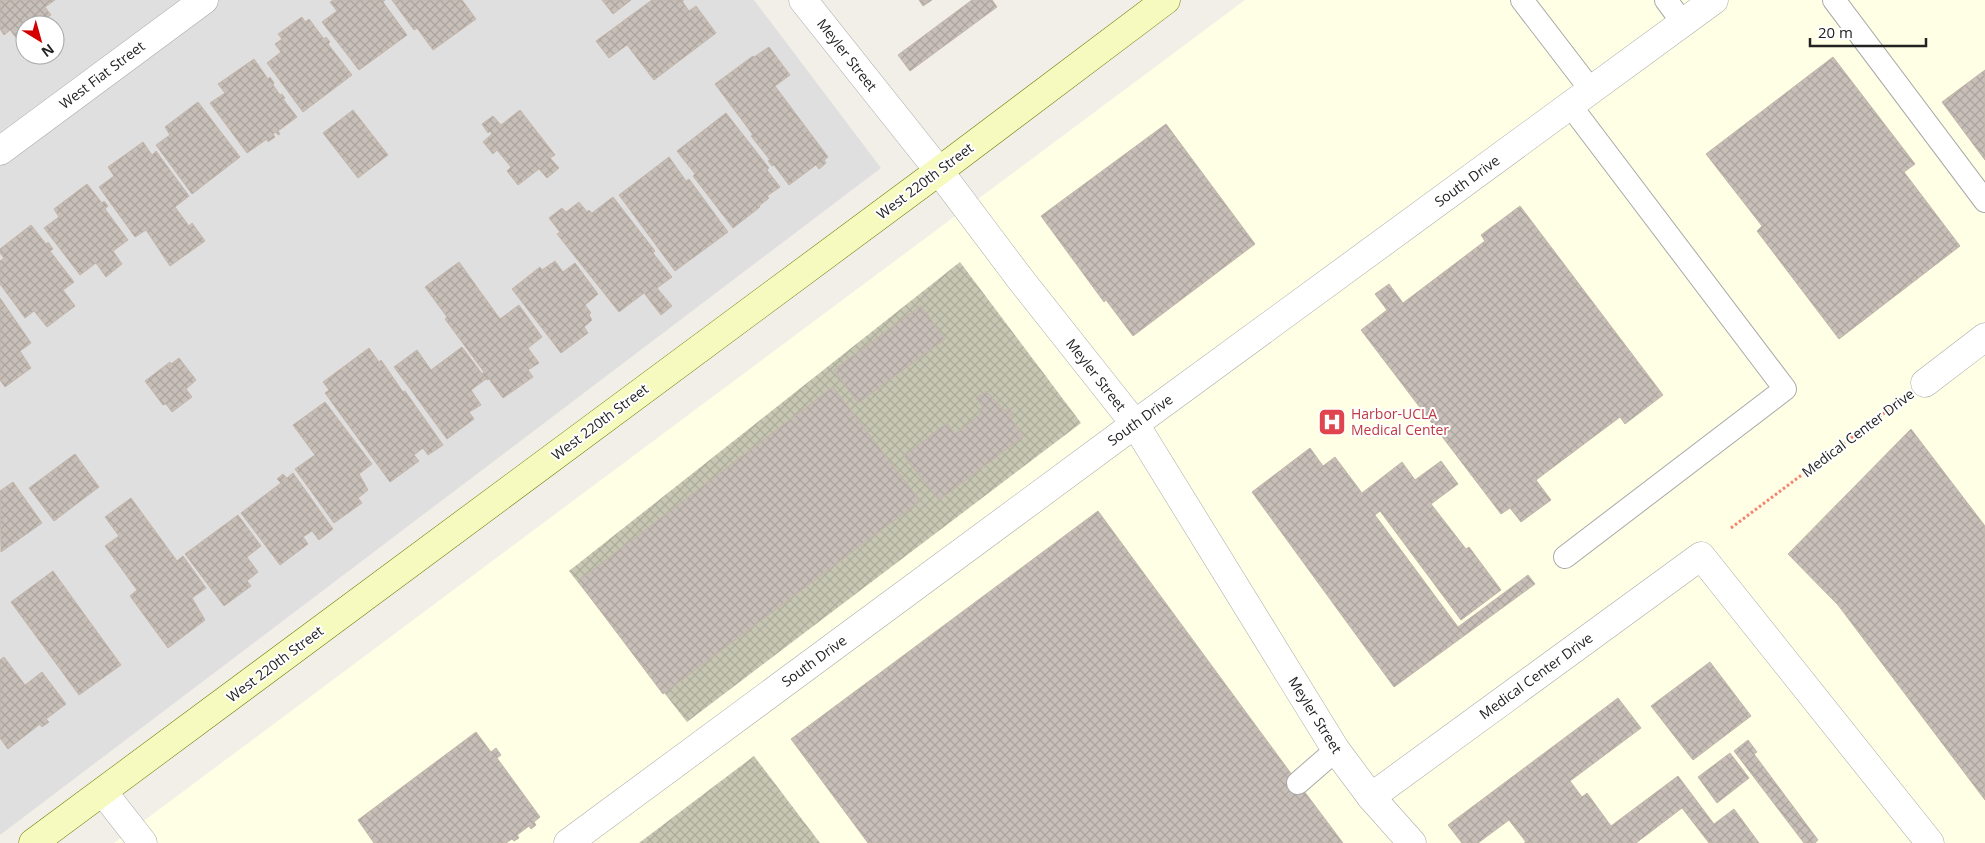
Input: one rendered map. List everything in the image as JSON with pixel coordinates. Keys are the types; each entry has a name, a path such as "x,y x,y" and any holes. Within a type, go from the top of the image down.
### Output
{"street":[{"name":"West Fiat Street","path":"0,151 204,0"},
{"name":"Meyler Street","path":"803,0 939,171 1021,280 1135,424 1336,750 1371,797 1412,843"},
{"name":"South Drive","path":"568,843 1135,424 1714,0"},
{"name":"West 220th Street","path":"33,843 939,171 1154,3"},
{"name":"Medical Center Drive","path":"1925,383 1985,337"},
{"name":"Medical Center Drive","path":"1371,797 1701,556 1930,843"},
{"path":"103,792 143,843"}],"lane":[{"path":"1522,0 1581,98 1785,389 1565,557"},
{"path":"1666,0 1683,23"},
{"path":"1834,0 1985,200"},
{"path":"1298,783 1336,750"}],"path":[{"name":"Medical Center Drive","path":"1731,528 1925,383"}],"shaded area":[{"path":"0,0 754,0 881,168 0,835"},
{"name":"Harbor-UCLA Medical Center","path":"1245,0 1985,0 1985,843 114,843"},
{"path":"960,262 1081,423 687,722 569,571"},
{"path":"754,756 820,843 639,843"}],"building":[{"path":"0,0 55,0 45,7 51,15 15,15 15,36 10,30 4,35 0,29"},
{"path":"334,0 385,0 383,2 407,35 359,70 322,22 337,11 330,2"},
{"path":"392,0 462,0 476,19 433,50 417,28 414,30"},
{"path":"602,0 631,0 613,14"},
{"path":"652,0 684,0 682,1 689,11 696,6 716,33 654,80 627,45 609,58 596,41"},
{"path":"919,0 932,0 923,6"},
{"path":"972,0 992,0 997,7 910,71 898,55"},
{"path":"302,17 305,22 309,19 324,39 326,37 330,42 328,44 352,75 303,112 267,63 281,52 275,44 282,39 278,34"},
{"path":"769,47 790,75 775,86 828,157 824,160 826,163 819,169 816,165 789,185 774,165 772,166 768,161 770,160 751,136 753,135 715,84 753,56"},
{"path":"1833,57 1915,164 1904,172 1960,246 1839,339 1757,231 1762,226 1706,154"},
{"path":"254,59 268,79 270,77 274,83 273,85 280,95 282,94 285,98 283,99 297,117 278,131 280,134 278,135 276,132 273,134 275,137 268,142 267,139 247,153 210,103 225,93 218,84"},
{"path":"1985,70 1985,160 1942,102"},
{"path":"198,102 240,157 192,194 156,145 170,135 165,127"},
{"path":"353,110 388,155 358,178 323,133"},
{"path":"520,110 555,155 550,158 559,168 547,178 539,169 518,185 507,171 511,167 497,150 493,154 483,142 492,134 490,131 488,133 482,124 493,116 501,125"},
{"path":"726,113 769,168 767,170 780,187 767,196 769,198 760,207 733,228 693,176 695,174 677,151"},
{"path":"1166,124 1255,244 1133,336 1106,300 1104,302 1041,216"},
{"path":"143,142 152,155 156,151 189,196 175,207 189,226 192,223 205,241 170,266 146,230 135,237 99,187 114,176 108,167"},
{"path":"669,157 686,181 689,179 728,232 675,271 619,195"},
{"path":"87,184 102,203 104,201 108,206 105,209 128,240 113,251 122,264 106,277 96,263 80,275 44,228 59,217 54,209"},
{"path":"613,197 655,251 653,253 672,277 657,288 672,306 661,315 644,293 619,312 557,234 560,232 549,218 562,208 566,212 579,202 587,212 589,210 592,213"},
{"path":"1520,206 1663,395 1625,424 1620,417 1536,480 1551,500 1521,522 1510,508 1501,514 1361,330 1387,310 1375,294 1389,284 1403,303 1485,241 1481,235"},
{"path":"31,225 46,244 48,242 53,249 50,251 74,282 63,290 75,306 47,327 34,311 25,318 0,284 0,261 4,258 0,253 0,249"},
{"path":"555,261 563,272 575,263 598,294 585,305 591,313 589,315 592,320 584,327 588,333 561,353 512,289 540,267 542,270"},
{"path":"459,262 500,319 519,305 542,337 528,348 539,363 528,370 533,377 503,398 489,379 487,380 482,374 484,372 445,319 447,317 425,287"},
{"path":"0,298 31,343 20,351 31,368 5,387 0,380"},
{"path":"921,306 945,339 858,403 834,370"},
{"path":"462,347 486,379 471,390 481,405 469,412 474,419 447,439 394,367 417,350 431,370"},
{"path":"369,348 379,362 381,360 403,392 405,391 443,445 428,455 423,448 414,455 419,461 390,482 325,393 329,390 323,382"},
{"path":"179,358 196,380 186,389 192,397 172,412 166,404 163,405 145,381 170,362 171,364"},
{"path":"833,387 920,501 663,694 578,581"},
{"path":"986,391 1005,411 1009,408 1013,414 1009,417 1024,436 939,500 904,456 947,423 955,434 981,414 979,411 984,408 976,398"},
{"path":"325,402 372,464 359,474 368,490 358,498 362,503 334,523 295,469 315,455 293,425"},
{"path":"1911,429 1985,526 1985,800 1838,605 1788,554"},
{"path":"1310,448 1323,466 1335,457 1362,493 1402,462 1415,480 1441,461 1458,484 1431,504 1466,549 1469,547 1501,590 1461,620 1380,511 1375,515 1458,627 1528,575 1535,584 1394,687 1252,492"},
{"path":"75,454 99,487 54,521 29,488"},
{"path":"293,473 333,529 319,540 312,531 303,537 308,544 280,565 241,513 281,483 277,479 283,474 287,478"},
{"path":"13,482 42,523 1,552 0,491"},
{"path":"131,498 177,561 183,556 206,588 192,598 205,620 168,648 130,596 137,590 105,546 119,536 105,517"},
{"path":"1098,511 1343,843 868,843 791,739"},
{"path":"238,515 261,546 247,557 258,572 247,581 251,586 224,606 185,554"},
{"path":"53,571 121,665 79,695 11,602"},
{"path":"4,657 25,685 42,672 66,704 46,719 49,722 42,727 40,724 8,749 0,738 0,660"},
{"path":"1710,662 1751,716 1693,760 1651,706"},
{"path":"1618,698 1641,728 1570,781 1582,797 1587,793 1611,826 1678,776 1714,824 1734,809 1759,843 1709,843 1682,808 1636,843 1524,843 1526,842 1509,820 1478,843 1462,843 1448,825"},
{"path":"476,732 491,752 496,748 501,755 497,758 540,817 534,822 536,825 531,829 529,826 517,835 519,838 514,841 512,839 506,843 374,843 358,820"},
{"path":"1748,740 1757,752 1754,754 1818,840 1815,843 1804,843 1734,751"},
{"path":"1730,753 1749,778 1717,803 1698,777"}],"place":[{"name":"Harbor-UCLA Medical Center","path":"1332,422"}]}
